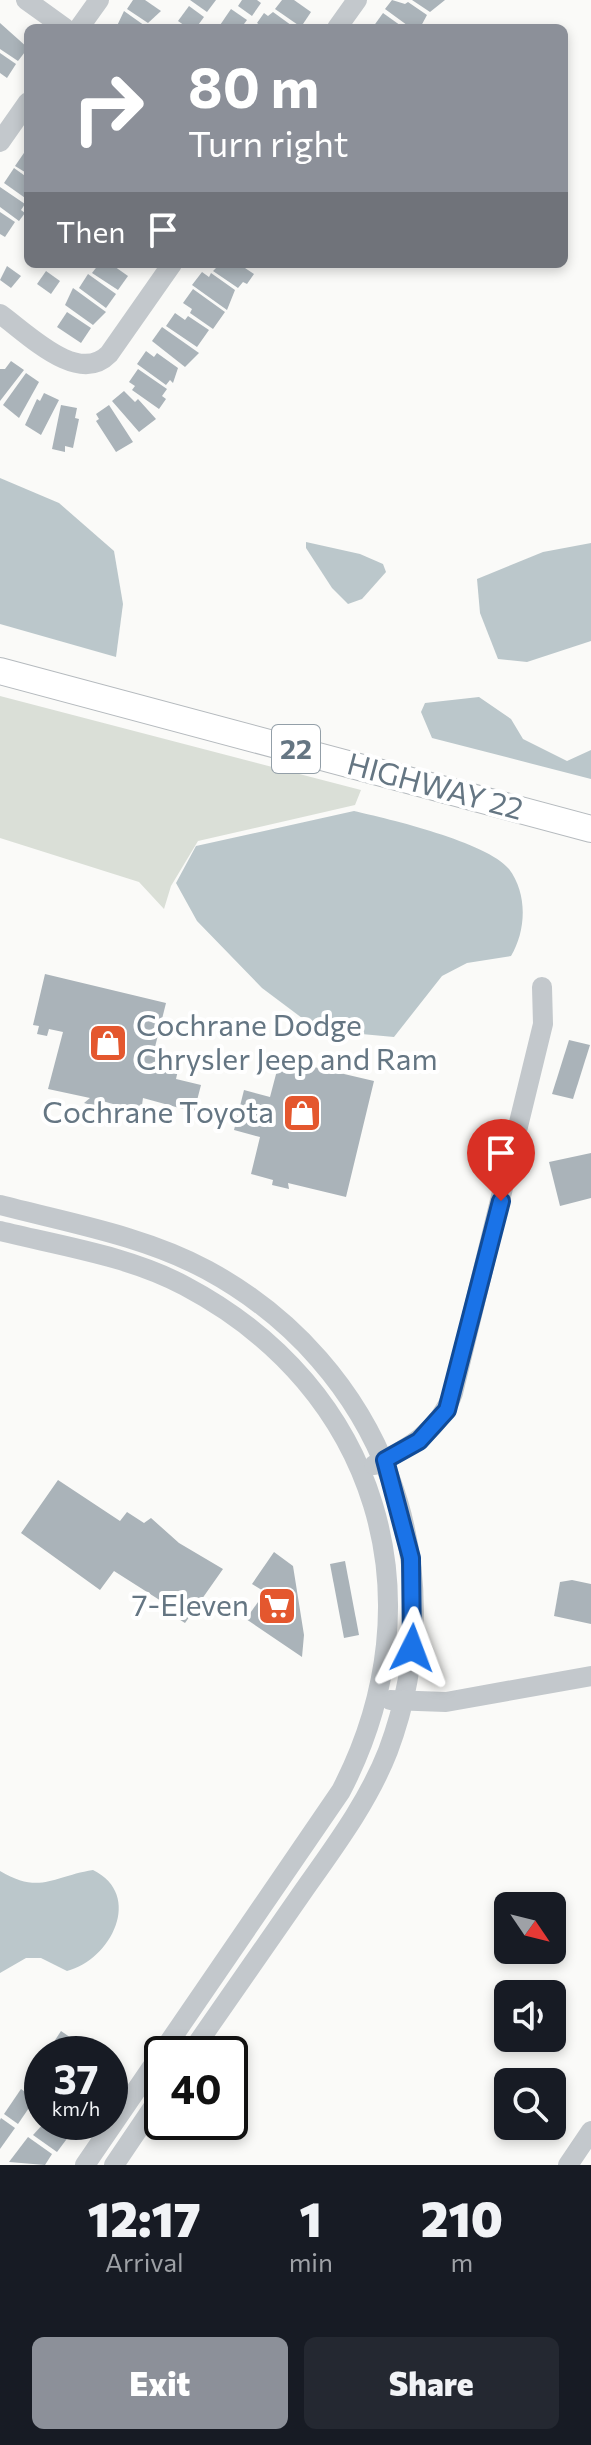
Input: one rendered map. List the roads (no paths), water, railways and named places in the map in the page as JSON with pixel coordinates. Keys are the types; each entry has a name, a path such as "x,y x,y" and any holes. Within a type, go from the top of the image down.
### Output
{"main road":[{"name":"HIGHWAY 22","path":"0,671 591,829"}],"street":[{"path":"26,0 59,24"},
{"path":"82,24 99,0"},
{"path":"340,24 357,0"},
{"path":"0,142 24,108"},
{"path":"0,314 64,359 81,366 97,364 109,354 169,268"},
{"path":"361,1472 432,1429 447,1410 543,1024 542,987"},
{"path":"0,1205 138,1241 188,1261 245,1294 308,1347 343,1390 385,1460 406,1529 413,1583 412,1648 403,1702 387,1752 359,1810 202,2036"},
{"path":"0,1231 126,1262 181,1284 241,1320 286,1359 327,1409 361,1472 380,1528 390,1595 389,1637 378,1699 364,1743 341,1791 85,2165"},
{"path":"181,1284 188,1261"},
{"path":"378,1699 446,1702 591,1676"},
{"path":"114,2165 144,2121"},
{"path":"568,2165 591,2131"}],"place":[{"name":"Cochrane Dodge Chrysler Jeep and Ram","path":"108,1043"},
{"name":"Cochrane Toyota","path":"302,1113"},
{"name":"7-Eleven","path":"277,1606"}]}
